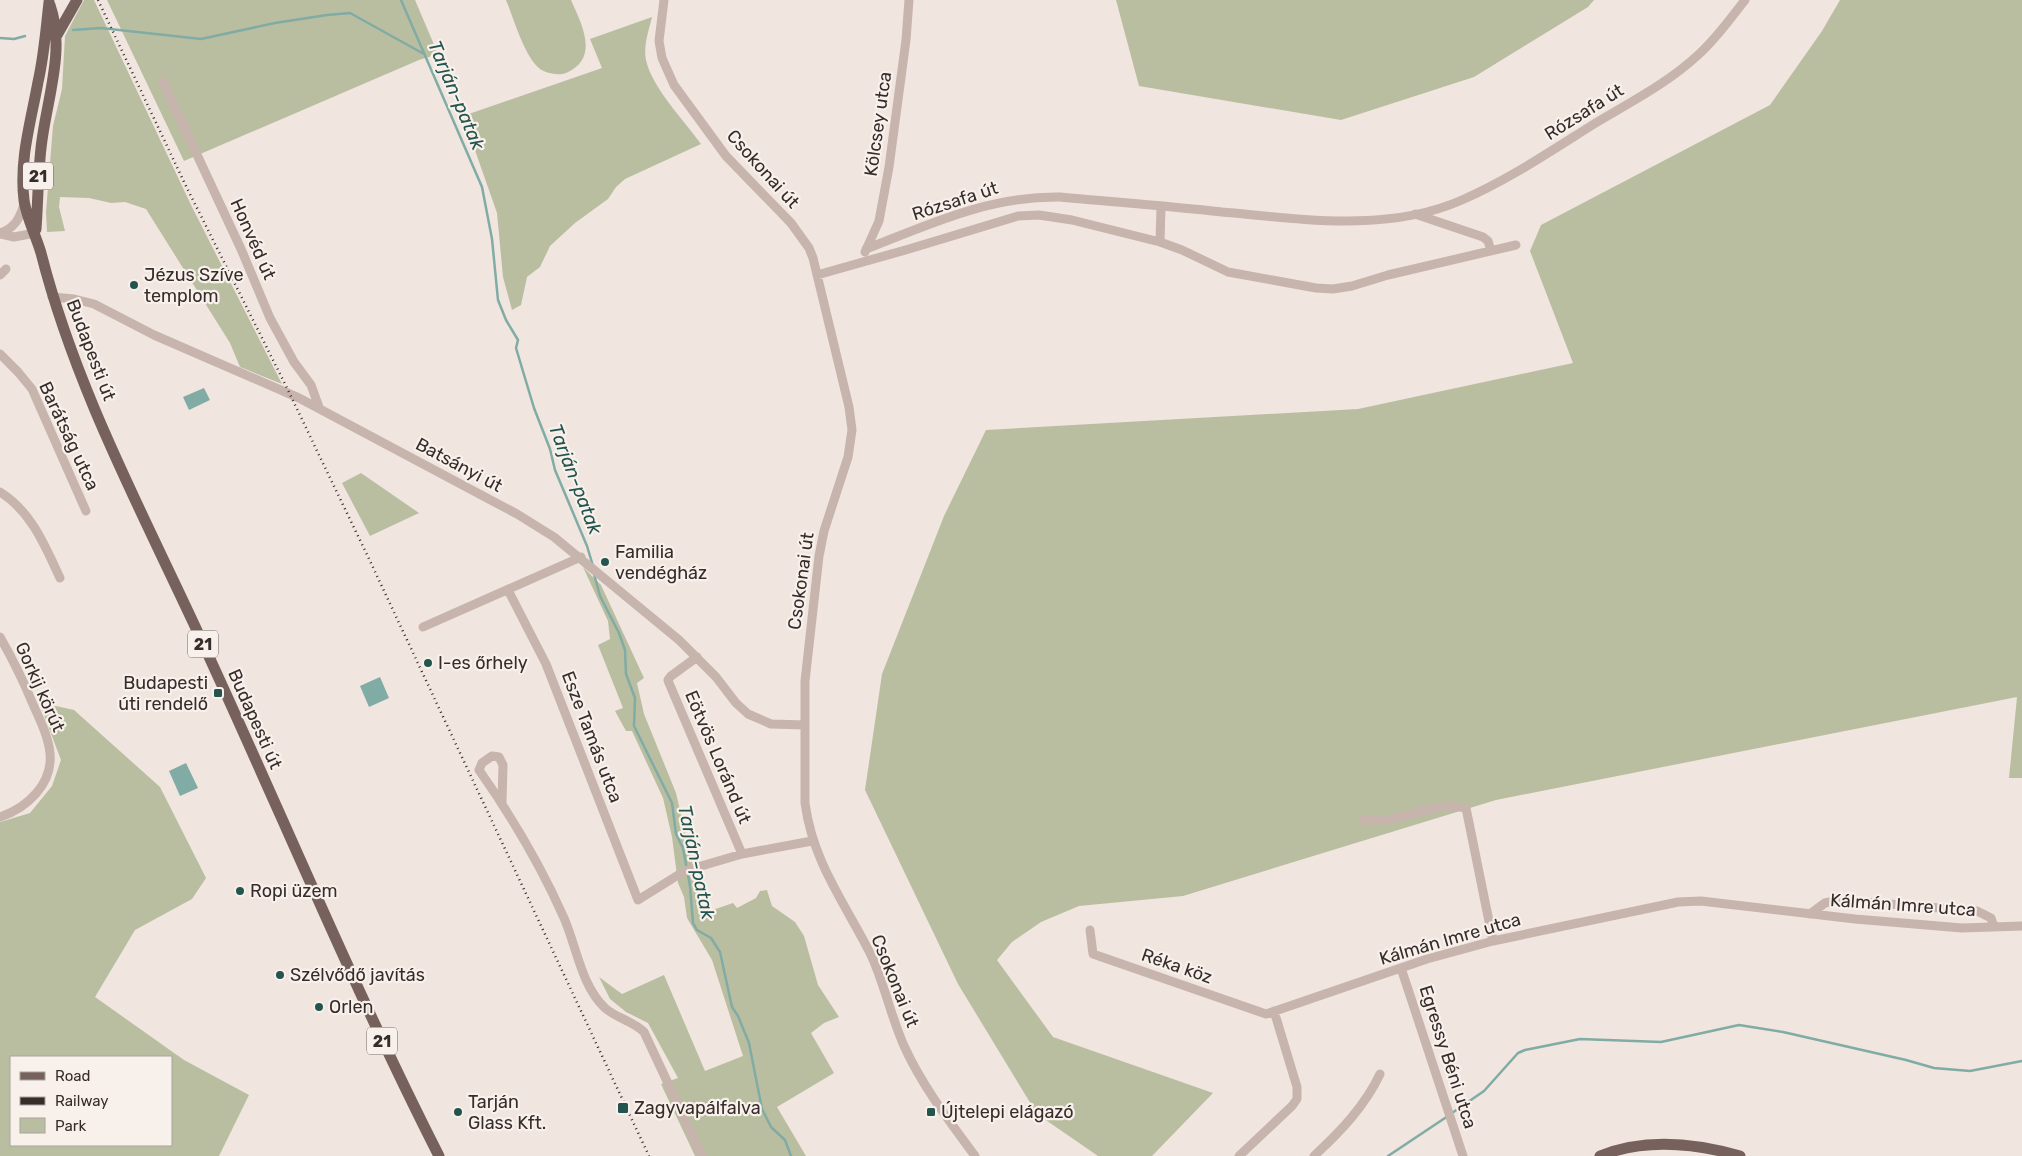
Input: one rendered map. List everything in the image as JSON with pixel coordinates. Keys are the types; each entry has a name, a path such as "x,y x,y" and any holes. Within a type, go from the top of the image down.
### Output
{"main road":[{"path":"50,1 54,7 75,4"},
{"name":"21","path":"35,233 38,172 52,86 57,35 50,1"},
{"name":"Budapesti út","path":"50,1 39,81 24,158 23,183 24,204 35,233 52,297 76,366 116,458 205,648 334,937 439,1156"},
{"path":"57,35 75,4"},
{"path":"1600,1156 1631,1147 1675,1145 1706,1147 1740,1156"}],"street":[{"name":"Csokonai út","path":"664,0 659,41 662,58 674,85 726,156 800,233 809,248 817,275 849,407 852,430 846,468 824,531 819,556 805,681 805,803 812,841 836,894 871,956 883,984 899,1036 941,1108 975,1156"},
{"name":"Kölcsey utca","path":"866,249 879,221 889,167 906,40 909,0"},
{"name":"Rózsafa út","path":"866,249 979,207 1013,199 1060,197 1314,221 1357,221 1415,214 1462,200 1533,163 1669,78 1692,61 1708,45 1745,0"},
{"name":"Honvéd út","path":"163,82 241,249 279,336 311,385 319,407"},
{"name":"Budapesti út","path":"0,234 19,220 24,204"},
{"path":"1160,206 1160,242"},
{"name":"Rózsafa út","path":"1415,214 1483,237 1488,241 1491,251"},
{"name":"Rózsafa út","path":"817,275 1018,216 1039,215 1072,220 1160,242 1182,250 1228,272 1316,288 1333,289 1352,286 1470,254 1516,245"},
{"name":"Budapesti út","path":"0,234 14,237 35,233"},
{"path":"864,262 866,249"},
{"name":"Batsányi út","path":"52,297 74,299 94,304 154,335 319,407 517,514 554,537 581,558 697,657 720,681 742,710 771,724 805,725"},
{"name":"Barátság utca","path":"0,354 32,389 86,511"},
{"path":"0,492 16,504 35,527 60,578"},
{"path":"423,627 581,558"},
{"name":"Esze Tamás utca","path":"508,590 546,664 638,900 687,871 742,854"},
{"name":"Gorkij körút","path":"0,637 20,675 42,725 48,745 50,762 48,773 37,792 20,808 0,817"},
{"name":"Eötvös Loránd út","path":"697,657 668,680 742,854"},
{"path":"502,803 503,765 499,757 492,756 482,763 479,770 523,836 564,919 583,972 591,988 605,1008 638,1026 644,1032 702,1156"},
{"path":"1362,820 1389,820 1430,808 1456,806 1466,808 1494,941"},
{"path":"742,854 812,841"},
{"name":"Kálmán Imre utca","path":"1810,914 1825,904 1839,900 1977,911 1991,918 1994,927"},
{"name":"Kálmán Imre utca","path":"1274,1011 1427,959 1494,941 1678,902 1701,901 1810,914 1962,928 2022,926"},
{"name":"Réka köz","path":"1090,930 1093,954 1266,1014 1274,1011"},
{"name":"Egressy Béni utca","path":"1401,968 1463,1156"},
{"path":"1240,1156 1297,1099 1297,1087 1274,1011"},
{"path":"1314,1156 1352,1118 1370,1094 1380,1074"}],"green space":[{"path":"84,0 94,0 192,207 282,384 240,367 230,343 146,209 125,202 111,203 89,198 60,197 59,207 65,231 47,232 46,212 53,126 62,89 65,36"},
{"path":"107,0 415,0 438,54 419,60 184,161"},
{"path":"506,0 571,0 583,30 585,50 583,59 576,67 566,73 549,73 540,69 524,46"},
{"path":"1116,0 1594,0 1588,7 1474,77 1341,120 1139,86"},
{"path":"1840,0 2022,0 2022,778 2009,778 2017,697 1496,800 1183,896 1079,906 1041,922 1012,942 997,960 1053,1037 1213,1093 1152,1156 1098,1156 1037,1114 958,984 865,790 882,674 944,516 986,430 1358,409 1573,363 1530,251 1541,225 1770,105 1822,31"},
{"path":"652,17 645,49 649,71 669,104 701,144 625,179 616,187 608,199 575,223 550,246 540,267 527,277 521,305 512,310 503,277 497,213 463,116 602,68 590,39"},
{"path":"361,473 419,513 370,536 342,483"},
{"path":"583,567 601,585 644,678 637,683 644,714 676,793 704,913 733,903 737,908 756,898 760,891 767,890 772,906 795,922 804,936 818,985 839,1017 824,1023 811,1033 834,1073 777,1107 806,1156 695,1156 661,1084 678,1078 648,1023 626,1012 610,999 599,977 622,994 664,975 705,1071 743,1056 712,960 687,918 684,897 678,883 672,837 663,798 632,731 626,731 615,711 623,708 598,645 610,639 608,621"},
{"path":"56,706 74,710 160,787 206,878 192,899 135,930 95,997 184,1060 249,1095 219,1156 0,1156 0,822 30,813 52,786 61,760 41,707"}],"water":[{"path":"204,388 210,400 189,410 183,397"},
{"path":"380,677 389,698 369,707 360,686"},
{"path":"186,763 198,788 180,796 169,771"}],"waterway":[{"name":"Tarján-patak","path":"401,0 482,187 492,239 498,300 506,320 518,340 516,348 534,408 550,449 555,470 587,546 593,566"},
{"path":"73,30 101,28 201,39 275,23 350,13 424,54"},
{"path":"0,38 14,39 25,36"},
{"name":"Tarján-patak","path":"594,574 600,596 619,633 625,650 626,674 635,698 634,726 672,803 676,834 683,848 690,886 693,923 697,930 711,938 720,952 732,1007 738,1016 749,1043 762,1109 771,1127 785,1140 791,1156"},
{"path":"1452,1113 1484,1091 1518,1053 1580,1039 1661,1042 1739,1025 1783,1032 1934,1068 1970,1071 2022,1061"},
{"path":"1388,1156 1448,1116"}],"railway":[{"path":"98,0 185,184 284,382 370,561 649,1156"}],"place":[{"name":"Jézus Szíve templom","path":"134,285"},
{"name":"Familia vendégház","path":"605,562"},
{"name":"I-es őrhely","path":"428,663"},
{"name":"Budapesti úti rendelő","path":"218,693"},
{"name":"Ropi üzem","path":"240,891"},
{"name":"Szélvődő javítás","path":"280,975"},
{"name":"Orlen","path":"319,1007"},
{"name":"Zagyvapálfalva","path":"623,1108"},
{"name":"Tarján Glass Kft.","path":"458,1112"},
{"name":"Újtelepi elágazó","path":"931,1112"}]}
